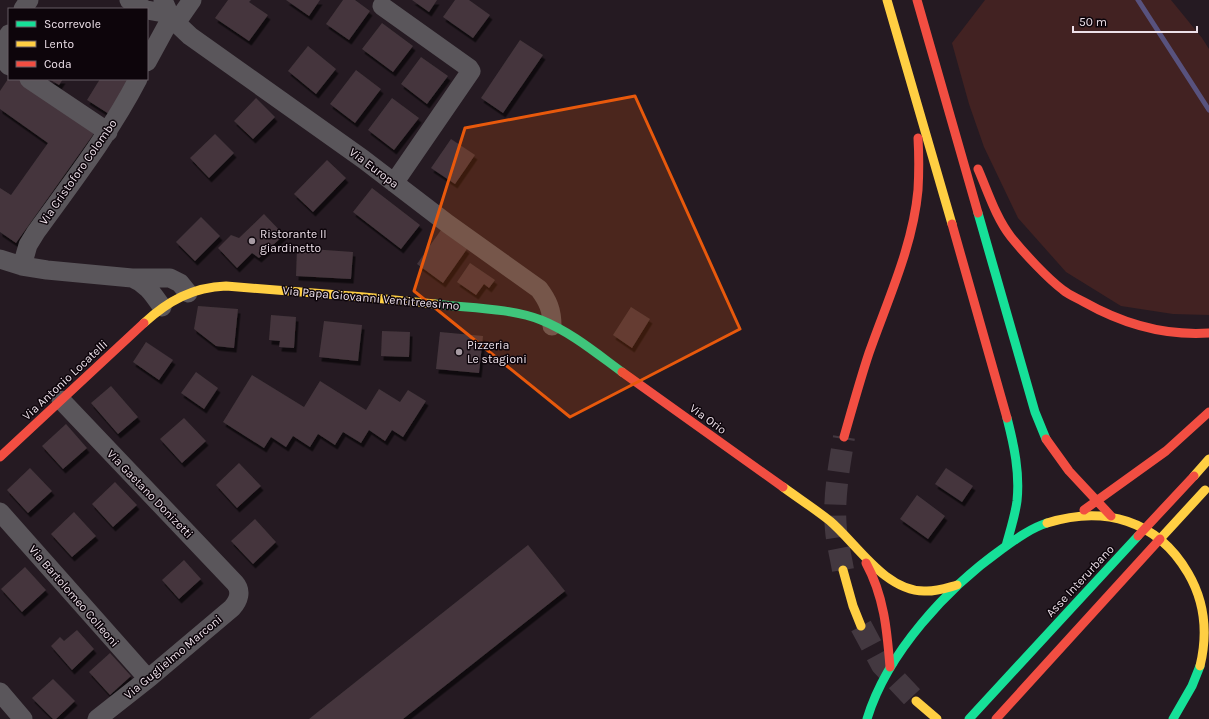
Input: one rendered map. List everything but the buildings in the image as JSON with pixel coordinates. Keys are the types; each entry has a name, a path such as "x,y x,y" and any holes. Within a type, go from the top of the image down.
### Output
{"main road":[{"path":"887,0 1008,420 1016,459 1018,482 1017,502 1006,546"},
{"path":"917,0 1035,412 1046,439 1058,458 1111,516"},
{"path":"921,0 936,31"},
{"path":"844,437 864,370 902,265 911,233 918,193 920,154 913,91"},
{"path":"975,159 996,212 1011,237 1037,265 1064,290 1096,309 1124,322 1161,331 1194,334 1209,332"},
{"name":"Via Papa Giovanni Ventitreesimo","path":"146,320 169,302 188,293 212,286 226,286 364,297 512,312 552,326"},
{"name":"Via Antonio Locatelli","path":"0,457 146,320"},
{"name":"Via Orio","path":"552,326 573,337 830,521 878,570 890,579 917,591 934,591 957,585"},
{"path":"1074,516 1166,451 1209,412"},
{"name":"Asse Interurbano","path":"969,719 1209,459"},
{"path":"996,719 1207,488"},
{"path":"867,719 890,667 925,622 957,585 998,551 1032,529 1050,522 1074,516 1092,515 1111,516 1136,523 1165,541 1180,558 1197,588 1203,607 1203,651 1198,670 1184,702 1173,719"},
{"name":"Via Orio","path":"847,537 863,558 872,573 880,592 884,607 890,667"},
{"path":"843,570 853,606 861,626"},
{"path":"1203,651 1209,642"},
{"path":"916,701 937,719"},
{"path":"1184,702 1184,719"}],"street":[{"path":"129,0 142,8"},
{"path":"148,10 169,13 192,0"},
{"path":"382,6 469,68 471,71 394,183"},
{"path":"148,60 169,13"},
{"name":"Via Europa","path":"169,13 190,36 363,159 538,289 546,298 550,307 552,326"},
{"path":"8,36 2,46 1,52 2,58 8,65"},
{"path":"30,80 108,132"},
{"name":"Via Cristoforo Colombo","path":"22,266 28,245 36,232 108,132 125,105 138,80"},
{"path":"0,259 22,266 132,278 170,278 180,283 188,293"},
{"path":"132,278 141,281 147,286 162,307"},
{"name":"Via Gaetano Donizetti","path":"61,400 239,588"},
{"name":"Via Bartolomeo Colleoni","path":"0,512 142,672 149,678"},
{"name":"Via Guglielmo Marconi","path":"97,719 149,678 232,608 238,600 239,588"},
{"path":"0,692 23,719"}],"highlighted area":[{"path":"635,96 740,329 570,417 414,291 465,128"}],"shaded area":[{"path":"985,0 1171,0 1202,38 1209,49 1209,315 1173,314 1121,306 1066,272 1018,218 984,147 969,104 952,43"}],"waterway":[{"path":"1138,0 1209,110"}],"tunnel":[{"path":"843,570 837,535 835,507 844,437"},
{"path":"861,626 882,665 916,701"}],"traffic: fast":[{"path":"978,213 1035,412 1046,439"},
{"path":"435,304 503,311 541,320 573,337 622,372"},
{"path":"1006,546 1015,512 1018,491 1016,459 1007,418"},
{"path":"867,719 876,694 904,646 940,603 981,565 1002,549 1029,531 1047,523"},
{"path":"969,719 1138,536"},
{"path":"1173,719 1192,686 1200,666"}],"traffic: slow":[{"path":"887,0 952,224"},
{"path":"144,323 162,308 192,292 226,286 435,304"},
{"path":"1194,476 1209,459"},
{"path":"783,487 830,521 872,565 897,583 910,589 924,591 940,590 957,585"},
{"path":"1160,539 1205,490"},
{"path":"1047,523 1068,518 1089,516 1108,517 1127,521 1145,529 1161,540 1175,555 1188,573 1198,595 1204,630 1204,642 1200,666"},
{"path":"843,570 853,606 861,626"},
{"path":"916,701 937,719"}],"traffic: jam":[{"path":"917,0 978,213"},
{"path":"844,437 869,353 899,272 911,232 918,190 918,138"},
{"path":"978,169 1001,222 1006,230 1036,265 1065,292 1114,317 1144,327 1176,333 1209,333"},
{"path":"952,224 1007,418"},
{"path":"0,457 144,323"},
{"path":"622,372 783,487"},
{"path":"1084,510 1166,451 1209,412"},
{"path":"1046,439 1069,471 1111,516"},
{"path":"1138,536 1194,476"},
{"path":"996,719 1160,539"},
{"path":"866,563 881,601 888,640 890,667"}],"place":[{"name":"Ristorante Il giardinetto","path":"252,241"},
{"name":"Pizzeria Le stagioni","path":"459,352"}]}
